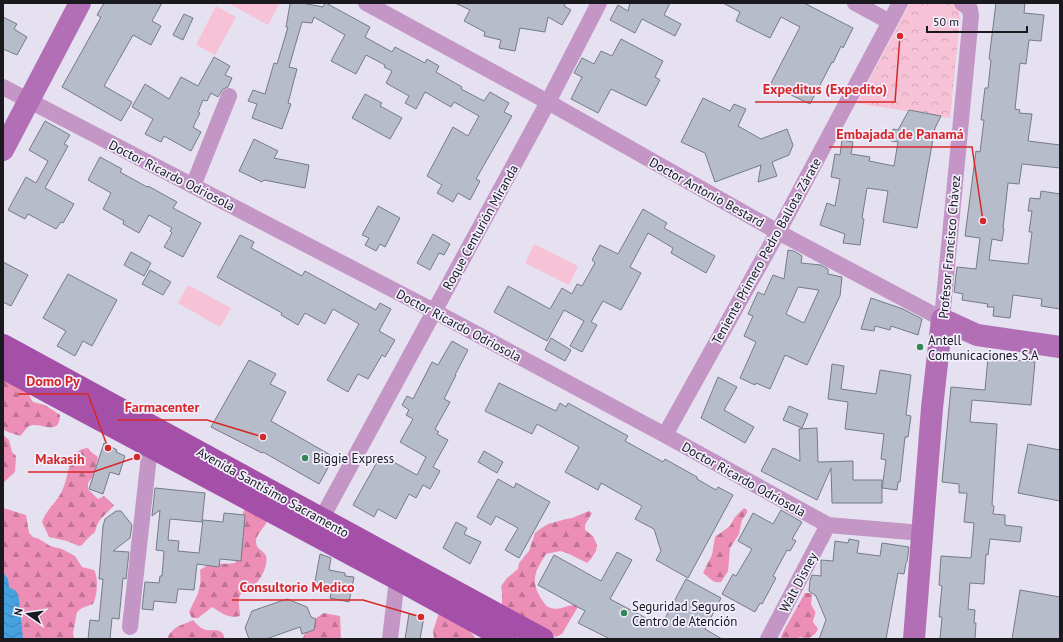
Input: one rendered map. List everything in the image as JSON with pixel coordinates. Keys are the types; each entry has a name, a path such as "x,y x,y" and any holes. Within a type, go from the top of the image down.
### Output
{"main road":[{"name":"Avenida Santísimo Sacramento","path":"3,345 317,526 397,579 506,639"},
{"name":"Avenida Santísimo Sacramento","path":"3,368 150,447 317,526 531,636"}],"street":[{"path":"3,150 80,3"},
{"name":"Doctor Antonio Bestard","path":"366,3 548,102 778,232 942,319 977,335 1060,347"},
{"name":"Roque Centurión Miranda","path":"317,526 548,102 599,3"},
{"path":"855,3 890,22"},
{"name":"Teniente Primero Pedro Ballota Zárate","path":"665,435 778,232 900,3"},
{"name":"Profesor Francisco Chávez","path":"914,639 932,408 971,16 970,9 962,3"},
{"name":"Doctor Ricardo Odriosola","path":"3,87 434,311 665,435 828,525 922,533"},
{"path":"193,186 229,96"},
{"path":"130,627 150,447"},
{"name":"Walt Disney","path":"768,639 828,525"},
{"path":"390,639 397,579"}],"green space":[{"path":"228,3 280,3 268,25"},
{"path":"910,3 930,3 917,30 932,37 947,5 944,3 955,3 958,9 960,18 950,118 857,103"},
{"path":"930,3 944,3 947,5 932,37 917,30"},
{"path":"216,6 236,17 215,55 196,45"},
{"path":"534,244 578,266 569,285 525,263"},
{"path":"188,285 231,308 220,327 178,303"},
{"path":"3,369 28,391 33,402 45,405 60,415 59,422 56,426 29,426 20,436 3,429"},
{"path":"3,435 9,440 12,452 16,456 15,472 3,483"},
{"path":"88,448 98,457 94,475 88,483 88,489 98,499 104,496 114,505 100,520 95,532 82,545 79,546 67,541 49,537 42,522 63,489 73,455 82,449"},
{"path":"245,507 268,519 256,538 257,545 267,558 264,571 256,583 240,595 240,616 232,617 212,607 198,618 192,618 189,612 200,588 200,570 213,564 235,563 238,557 241,520"},
{"path":"3,508 26,515 29,533 33,537 75,556 82,567 94,570 96,573 97,582 93,604 82,608 77,612 73,633 74,639 3,639"},
{"path":"744,508 747,510 747,513 742,520 739,534 730,548 728,571 721,582 713,581 703,573 712,555 715,537 730,526 735,517"},
{"path":"589,511 592,513 585,525 585,530 593,536 597,545 596,551 591,559 587,563 560,551 546,554 537,570 535,585 545,604 554,609 579,605 562,634 556,637 502,607 501,586 507,578 518,569 519,563 529,551 535,533 548,524 572,518"},
{"path":"805,593 811,593 812,595 811,604 815,613 813,622 818,629 815,634 808,639 800,637 796,639 782,639 782,634"},
{"path":"324,613 340,616 341,639 302,639 313,620"},
{"path":"439,613 464,627 476,639 434,639 433,631"},
{"path":"193,620 203,629 221,632 225,639 168,639 170,633 175,628"}],"water":[{"path":"3,572 8,579 9,587 16,591 19,599 23,639 3,639"}],"building":[{"path":"104,3 162,3 152,21 161,26 151,45 133,35 104,86 132,102 121,121 62,87 101,17 97,15"},
{"path":"288,3 302,3 323,7 326,3 370,27 365,37 392,52 395,47 425,63 427,59 439,66 436,72 462,87 461,89 484,101 490,92 509,103 504,112 512,116 476,179 480,181 470,200 458,193 453,202 437,193 442,185 427,176 453,127 468,136 479,116 454,102 451,107 425,92 416,109 405,103 409,96 386,83 392,71 384,67 385,65 366,55 356,74 331,61 345,35 314,17 312,23 302,22 289,67 297,69 288,103 291,104 282,129 252,118 257,104 248,101 253,90 265,94 274,63 277,64 288,27 286,27 290,4"},
{"path":"455,3 566,3 564,6 571,10 562,25 548,17 545,32 520,28 515,51 499,48 501,40 484,36 485,32 464,21 470,10"},
{"path":"630,3 670,3 664,15 681,24 675,36 642,19 635,33 610,20 618,5 628,11"},
{"path":"723,3 804,3 853,28 843,48 841,46 810,104 770,85 800,27 781,17 770,38 736,21 740,12"},
{"path":"996,3 1025,3 1024,13 1044,15 1041,41 1029,40 1026,64 1020,63 1015,109 1020,110 1019,113 1032,114 1028,141 1060,145 1060,168 1022,164 1019,184 1008,183 1002,241 992,239 989,260 1028,264 1032,232 1029,232 1032,211 1028,211 1030,198 1040,199 1041,191 1060,194 1060,309 1041,306 1042,299 1013,295 1010,318 993,316 994,307 987,307 988,304 962,300 963,294 954,292 957,267 976,269 980,238 965,236 976,151 980,152 984,120 981,120 985,88 988,88 991,60 989,59"},
{"path":"184,14 193,18 183,40 173,35"},
{"path":"3,17 17,24 14,29 27,37 17,55 3,49"},
{"path":"621,39 663,61 655,77 660,80 646,106 611,89 598,113 571,99 582,77 574,73 582,58 594,64 601,51 612,56"},
{"path":"214,57 230,66 225,75 232,78 228,87 223,89 218,97 211,93 207,101 203,100 198,112 200,113 193,127 201,132 191,151 164,136 161,142 145,134 153,119 132,107 145,84 169,99 181,77 198,86"},
{"path":"365,94 382,103 380,106 402,118 390,139 352,118"},
{"path":"703,98 730,111 734,104 746,109 738,126 761,139 787,129 793,145 789,155 772,162 777,176 758,182 761,165 715,182 705,153 681,142"},
{"path":"909,110 941,116 935,128 917,228 883,222 888,191 867,188 862,218 864,219 860,245 843,243 845,234 820,225 827,203 835,206 840,179 831,177 835,154 840,155 842,140 853,142 851,154 870,157 869,161 894,166 898,142 891,141 893,129 898,130"},
{"path":"45,121 70,135 64,144 68,146 45,188 74,204 63,223 61,222 56,229 28,214 25,219 8,210 26,177 36,183 48,161 29,150"},
{"path":"254,139 278,151 274,158 309,165 305,188 264,180 262,182 239,171"},
{"path":"100,157 122,169 120,172 177,202 173,208 201,223 183,257 164,247 172,233 170,231 172,228 149,215 139,233 123,224 124,221 103,209 111,193 88,180"},
{"path":"378,206 400,218 385,247 380,244 376,251 365,245 369,238 362,235"},
{"path":"643,209 667,223 664,228 715,256 706,273 671,253 673,248 648,233 630,267 641,273 621,310 603,301 591,322 597,325 582,352 570,346 584,321 564,310 547,341 494,312 508,286 550,309 562,288 572,294 577,284 582,286 595,263 592,260 600,245 618,254"},
{"path":"433,234 450,244 444,255 439,253 430,270 417,263"},
{"path":"240,235 254,242 251,248 302,276 305,271 376,310 380,303 391,309 379,331 395,340 385,357 382,355 368,379 358,374 348,392 327,380 359,324 333,309 325,324 305,313 298,325 281,315 282,313 217,277"},
{"path":"788,250 794,251 802,256 801,263 821,265 828,269 828,274 842,277 840,296 807,365 785,355 770,389 756,383 755,385 740,378 756,342 744,336 753,316 748,314 758,292 764,295 773,275 784,279","holes":["798,287 819,290 804,323 786,314"]},
{"path":"131,252 151,263 144,276 124,265"},
{"path":"3,262 28,275 11,306 3,302"},
{"path":"150,270 171,282 163,295 142,284"},
{"path":"68,274 117,300 92,346 83,341 75,356 57,346 66,331 43,318"},
{"path":"871,298 903,309 922,319 918,335 891,326 890,330 875,326 874,331 861,329"},
{"path":"551,338 571,350 565,361 545,350"},
{"path":"452,341 468,350 444,399 450,402 435,429 439,432 437,434 448,440 433,467 440,471 430,489 423,485 416,498 409,494 396,519 378,509 374,517 353,505 381,455 417,475 426,457 400,442 413,419 406,415 409,410 402,405 407,396 413,399 432,362 438,365"},
{"path":"988,357 1035,362 1031,405 972,400 970,422 997,424 992,505 994,506 993,514 1005,515 1005,525 1022,527 1020,542 990,539 988,555 986,554 984,584 970,583 968,609 975,610 975,639 940,639 942,617 939,617 942,586 939,585 941,556 971,558 974,523 964,522 967,493 959,493 959,484 942,482 951,387 985,390"},
{"path":"249,360 276,374 270,384 286,392 271,421 334,457 319,484 263,452 262,453 211,427"},
{"path":"832,364 844,366 841,389 876,394 880,370 911,375 906,415 911,416 908,437 905,437 900,482 898,482 897,490 882,488 886,460 881,459 884,434 845,429 848,402 828,399"},
{"path":"718,377 737,387 724,410 754,427 745,443 701,418"},
{"path":"499,383 556,411 560,403 566,407 568,403 628,436 625,441 663,462 665,459 697,477 697,479 716,490 718,487 733,495 688,578 656,560 661,551 654,529 635,519 642,506 601,483 598,490 565,472 579,447 537,424 532,434 485,411"},
{"path":"789,406 808,414 802,428 783,420"},
{"path":"817,428 818,462 853,461 853,480 882,480 882,503 832,503 831,468 817,500 761,471 773,448 800,461 799,429"},
{"path":"104,443 117,450 116,452 125,456 119,475 110,472 103,494 89,489"},
{"path":"1028,444 1060,450 1060,501 1018,493"},
{"path":"484,451 503,462 497,473 478,462"},
{"path":"498,479 514,488 516,483 550,502 519,558 505,550 518,528 496,516 491,525 477,517"},
{"path":"155,488 205,493 202,522 170,519 168,540 179,541 178,551 199,553 203,520 223,522 224,513 245,515 241,561 220,559 219,567 197,564 194,590 178,589 176,603 154,601 153,610 142,609 145,582 159,583 160,576 162,576 164,551 156,550 160,510 152,516"},
{"path":"781,510 802,522 792,539 796,541 790,551 787,550 773,576 776,578 762,604 760,603 755,612 722,594 733,574 736,576 752,549 738,541 753,513 773,524"},
{"path":"116,511 121,511 132,525 130,538 113,551 129,552 126,579 123,578 119,619 112,618 110,639 88,639 90,620 99,621 103,579 99,579 103,526 105,519"},
{"path":"456,522 467,528 464,534 481,542 470,564 443,548"},
{"path":"849,539 859,541 857,553 880,556 882,543 909,547 904,574 898,573 886,639 819,639 826,620 816,596 809,591 810,580 812,575 821,576 821,560 833,561 835,541 848,543"},
{"path":"617,552 632,560 610,599 661,626 686,579 721,598 705,629 722,639 610,639 578,623 585,611 538,585 554,555 601,581"},
{"path":"320,554 331,558 329,570 345,573 345,576 354,577 349,602 330,598 332,590 314,587"},
{"path":"1020,590 1060,597 1060,639 1012,639"},
{"path":"287,599 307,607 311,617 316,619 314,630 302,634 300,627 266,639 249,639 245,628 252,611"},
{"path":"409,614 424,617 420,639 405,639"}],"place":[{"name":"Expeditus (Expedito)","path":"900,36"},
{"name":"Embajada de Panamá","path":"983,221"},
{"name":"Antell Comunicaciones S.A","path":"920,347"},
{"name":"Farmacenter","path":"263,437"},
{"name":"Domo Py","path":"108,448"},
{"name":"Makasih","path":"137,457"},
{"name":"Biggie Express","path":"305,458"},
{"name":"Seguridad Seguros Centro de Atención","path":"624,613"},
{"name":"Consultorio Medico","path":"421,617"}]}
